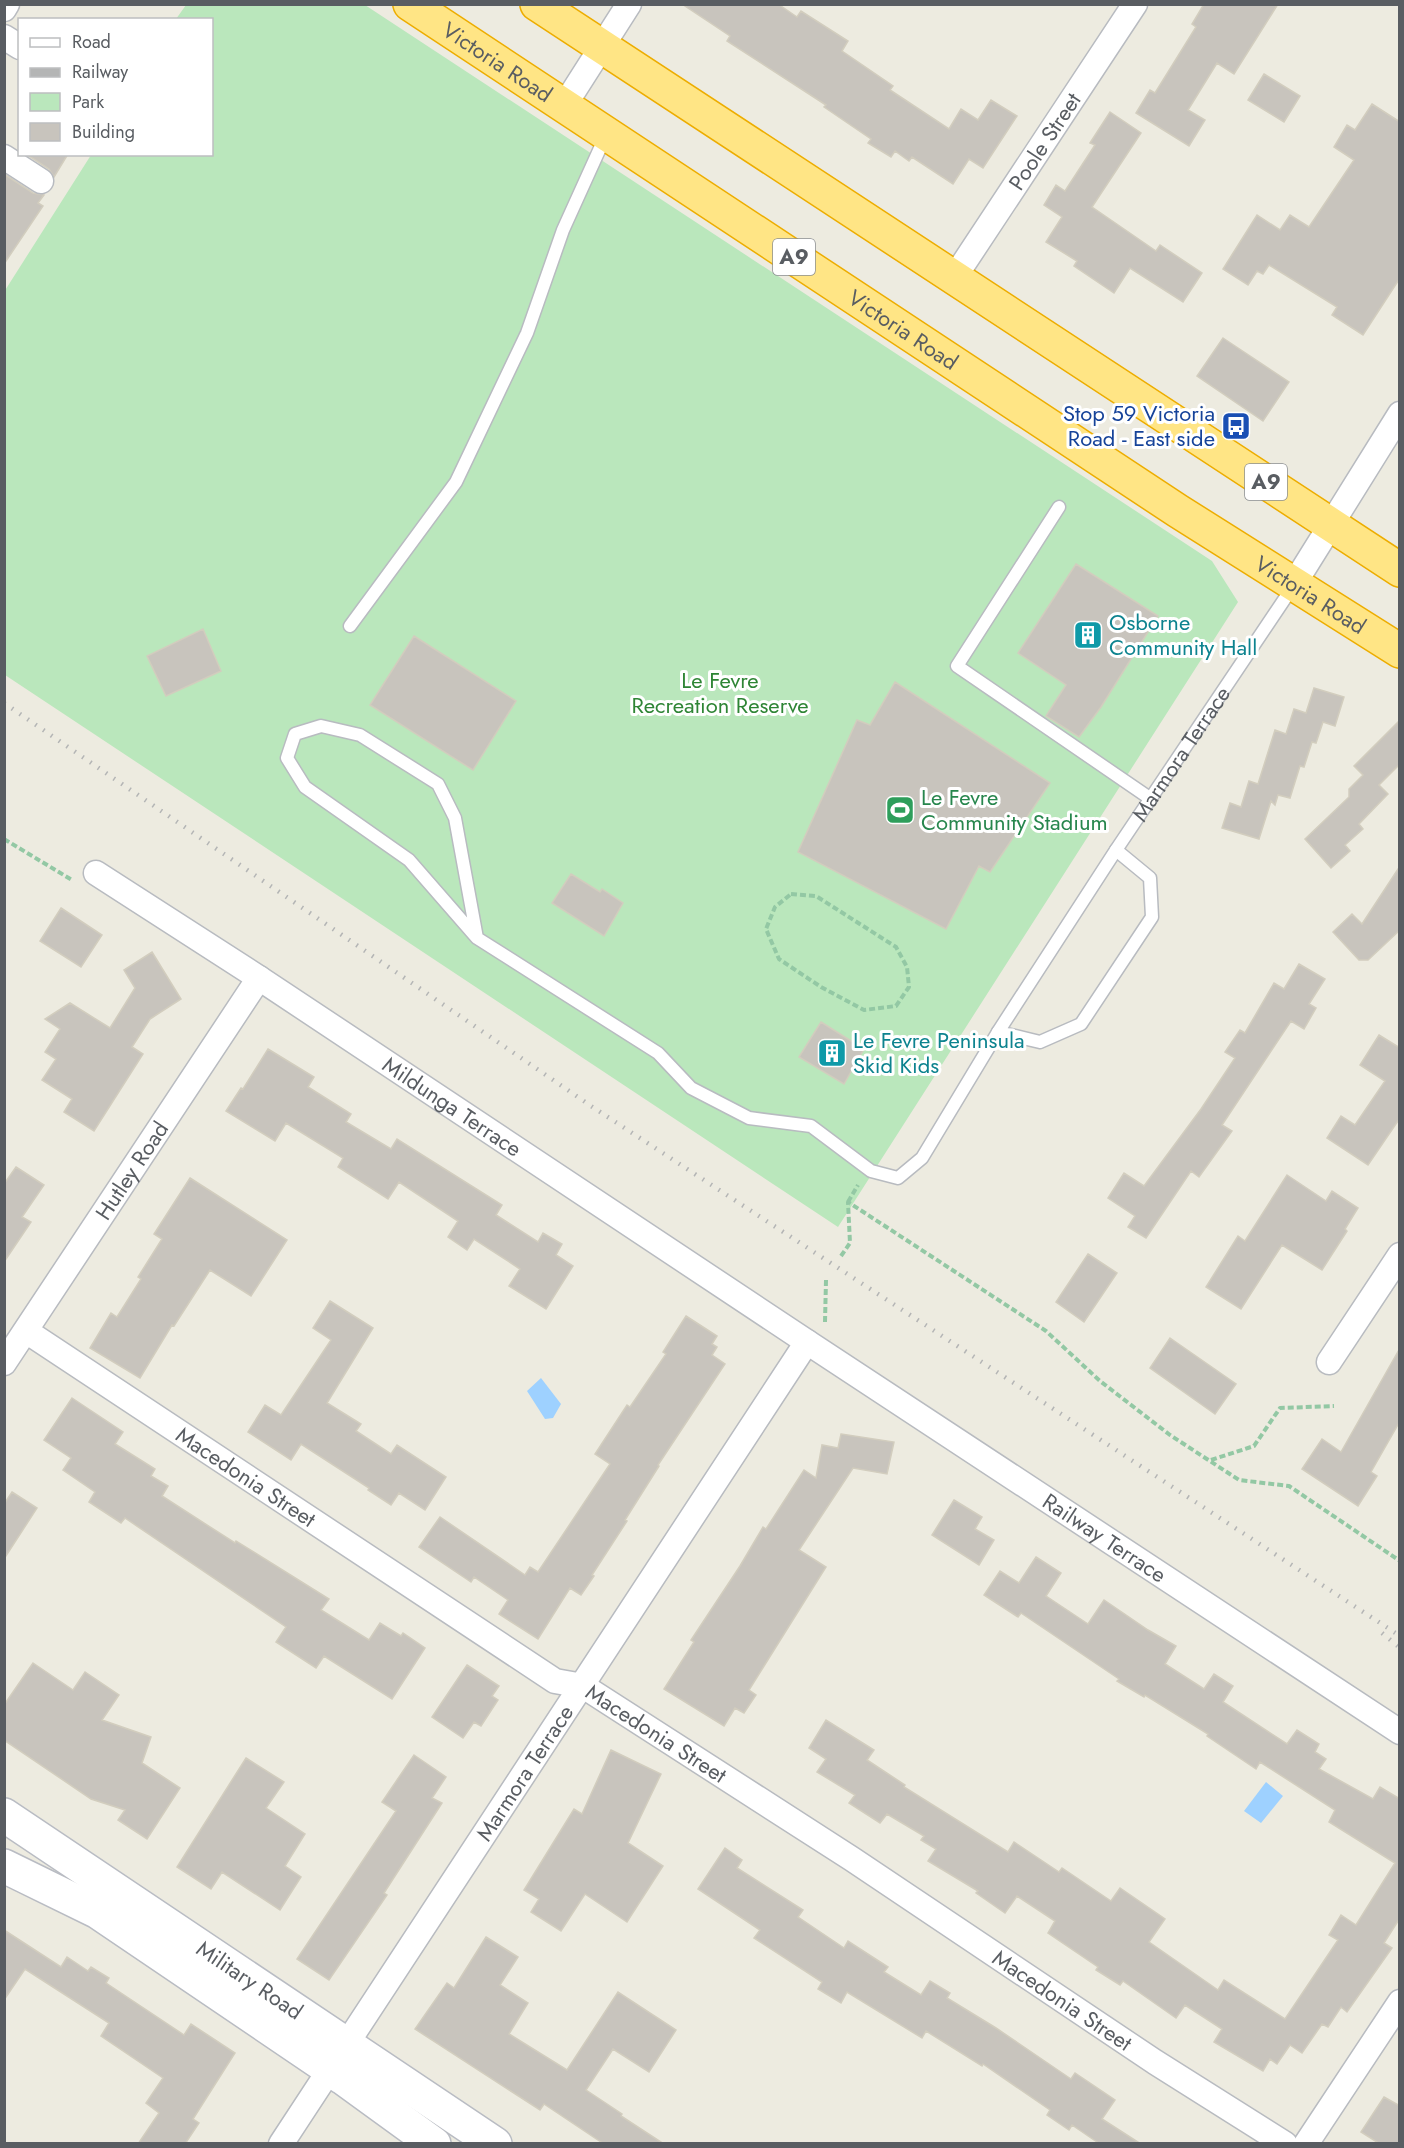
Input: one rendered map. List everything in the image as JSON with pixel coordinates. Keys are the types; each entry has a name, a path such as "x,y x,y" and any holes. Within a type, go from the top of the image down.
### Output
{"highway":[{"name":"Victoria Road","path":"410,4 1168,504 1400,651"},
{"name":"A9","path":"537,4 1400,570"}],"street":[{"path":"4,9 7,4"},
{"path":"564,106 629,4"},
{"name":"Poole Street","path":"954,278 1135,4"},
{"path":"4,38 18,46"},
{"path":"4,157 41,181"},
{"name":"Marmora Terrace","path":"1294,584 1400,414"},
{"name":"Mildunga Terrace","path":"96,873 259,978 807,1342"},
{"name":"Hutley Road","path":"4,1363 259,978"},
{"path":"1329,1362 1400,1255"},
{"name":"Macedonia Street","path":"26,1331 555,1681 583,1686 852,1859 1155,2062 1284,2144"},
{"name":"Marmora Terrace","path":"281,2144 807,1342"},
{"name":"Railway Terrace","path":"807,1342 1400,1732"},
{"name":"Military Road","path":"4,1815 338,2057 434,2144"},
{"name":"Military Road","path":"4,1866 98,1912 338,2057 495,2144"},
{"path":"1306,2144 1400,2001"}],"lane":[{"path":"350,626 456,482 527,333 563,230 606,134"},
{"path":"1059,507 957,666 1151,799"},
{"name":"Marmora Terrace","path":"477,938 658,1053 691,1088 749,1118 811,1126 871,1171 898,1178 922,1158 998,1032 1116,850 1294,584"},
{"path":"321,726 360,735 438,784 455,818 477,938 409,860 305,787 287,758 295,734 321,726"},
{"path":"998,1032 1040,1042 1081,1024 1152,917 1150,878 1116,850"}],"path":[{"path":"4,839 71,881 96,873"},
{"path":"791,894 816,896 896,947 907,967 909,987 896,1006 864,1010 821,987 779,959 766,929 775,907 791,894"},
{"path":"841,1256 850,1243 848,1202 862,1179"},
{"path":"848,1202 1046,1331 1100,1381 1170,1435 1239,1480 1289,1486 1400,1561"},
{"path":"825,1322 826,1280"},
{"path":"1210,1461 1254,1446 1280,1408 1334,1406"}],"green space":[{"name":"Le Fevre Recreation Reserve","path":"186,5 365,5 1212,561 1238,602 838,1227 5,675 4,292 90,156 213,156 213,18 177,18"}],"water":[{"path":"541,1378 561,1404 553,1418 545,1419 527,1391"},
{"path":"1266,1782 1283,1796 1261,1823 1244,1811"}],"building":[{"path":"682,4 778,4 797,17 801,11 848,41 842,51 893,86 890,90 949,129 961,109 978,120 991,100 1017,116 983,168 969,159 953,184 912,157 909,161 895,151 891,157 868,143 871,139 824,107 826,105 727,41 730,36"},
{"path":"1204,4 1278,4 1234,74 1217,63 1188,110 1205,120 1189,146 1136,113 1150,90 1155,93 1196,27 1192,24"},
{"path":"1264,74 1300,96 1284,122 1248,100"},
{"path":"1372,104 1400,122 1400,278 1363,335 1332,315 1337,307 1269,265 1263,274 1257,271 1248,285 1223,269 1257,215 1280,230 1290,215 1309,227 1354,160 1334,147 1347,125 1355,130"},
{"path":"1110,112 1141,133 1092,207 1156,251 1160,245 1202,273 1183,302 1130,268 1114,293 1074,266 1077,261 1046,242 1062,217 1044,205 1056,185 1065,191 1095,145 1090,143"},
{"path":"29,156 67,156 54,177 49,169"},
{"path":"4,174 33,193 44,195 38,203 43,206 4,264"},
{"path":"1223,338 1289,382 1263,421 1197,376"},
{"name":"Osborne Community Hall","path":"1076,564 1158,616 1101,707 1079,737 1046,716 1066,685 1018,653"},
{"path":"203,629 221,671 166,696 147,656"},
{"path":"414,636 516,701 473,770 370,705"},
{"path":"895,682 1050,783 990,872 979,866 946,929 798,852 857,720 870,725"},
{"path":"1314,688 1344,697 1335,726 1323,722 1316,743 1312,742 1304,767 1300,766 1290,798 1278,795 1275,805 1271,801 1259,839 1222,828 1230,803 1241,807 1249,781 1258,784 1275,730 1286,734 1294,709 1306,713"},
{"path":"1400,720 1400,764 1379,785 1388,794 1359,824 1363,829 1345,845 1350,851 1331,868 1305,839 1349,797 1349,789 1363,775 1354,766"},
{"path":"1400,866 1400,930 1368,960 1359,960 1333,932 1352,914 1362,924"},
{"path":"571,874 600,892 602,889 623,903 604,936 552,903"},
{"path":"61,908 102,935 81,967 40,941"},
{"path":"152,952 181,999 150,1019 132,1047 143,1054 94,1131 64,1112 72,1099 42,1080 56,1059 45,1052 60,1029 45,1019 70,1003 110,1028 135,988 124,970"},
{"path":"1299,964 1325,979 1309,1004 1316,1008 1304,1029 1291,1021 1222,1125 1232,1131 1199,1177 1191,1171 1146,1238 1128,1227 1135,1216 1108,1198 1124,1173 1144,1186 1201,1109 1235,1058 1225,1052 1240,1030 1245,1033 1274,983 1284,989"},
{"name":"Le Fevre Peninsula Skid Kids","path":"821,1022 864,1049 844,1084 799,1057"},
{"path":"1379,1035 1400,1048 1400,1118 1368,1165 1327,1138 1341,1116 1355,1125 1385,1081 1360,1065"},
{"path":"268,1049 314,1077 308,1087 351,1114 346,1122 391,1149 397,1139 502,1205 496,1215 538,1242 543,1233 562,1244 556,1255 573,1266 546,1309 509,1286 520,1269 474,1239 467,1250 448,1237 458,1221 399,1182 388,1199 338,1167 343,1158 286,1123 275,1141 226,1111"},
{"path":"16,1167 44,1185 22,1217 31,1222 4,1262 4,1184"},
{"path":"1287,1175 1326,1201 1332,1191 1358,1208 1345,1229 1347,1231 1322,1270 1282,1245 1241,1309 1206,1287 1238,1236 1245,1241"},
{"path":"190,1178 287,1240 251,1296 210,1270 174,1326 172,1325 140,1378 90,1348 111,1313 117,1317 141,1279 138,1277 162,1239 154,1234"},
{"path":"1088,1254 1117,1273 1084,1322 1056,1302"},
{"path":"330,1301 373,1328 327,1403 361,1424 356,1431 391,1454 397,1445 446,1477 425,1510 399,1493 391,1505 301,1444 291,1460 248,1432 265,1405 281,1415 331,1340 313,1328"},
{"path":"686,1316 717,1336 712,1344 717,1347 712,1355 725,1364 658,1465 625,1520 627,1521 592,1575 594,1576 581,1595 570,1588 538,1639 499,1614 508,1600 474,1577 471,1582 419,1547 440,1517 525,1575 530,1567 538,1572 610,1464 595,1454 627,1405 630,1407 666,1354 663,1352"},
{"path":"1170,1338 1236,1384 1215,1414 1150,1368"},
{"path":"1400,1348 1400,1421 1371,1472 1377,1476 1358,1506 1302,1469 1322,1439 1341,1452"},
{"path":"72,1398 123,1432 115,1444 155,1469 151,1476 168,1486 162,1496 329,1599 321,1610 369,1640 380,1623 401,1636 403,1633 425,1648 392,1699 324,1656 316,1668 276,1642 286,1627 125,1518 121,1523 89,1502 95,1492 63,1470 71,1458 44,1440"},
{"path":"841,1434 894,1442 887,1474 853,1468 799,1550 826,1567 749,1690 756,1695 744,1713 735,1708 724,1726 664,1689 694,1642 691,1640 763,1527 766,1529 804,1470 816,1478 822,1445 838,1448"},
{"path":"12,1492 37,1508 4,1559 4,1504"},
{"path":"954,1500 982,1517 975,1529 994,1540 979,1565 932,1535"},
{"path":"1036,1557 1061,1573 1046,1596 1088,1624 1104,1600 1176,1646 1165,1664 1204,1689 1214,1674 1233,1686 1223,1702 1287,1744 1297,1730 1319,1744 1315,1752 1326,1759 1319,1769 1373,1799 1380,1787 1400,1799 1400,1918 1384,1943 1392,1948 1347,2012 1341,2007 1328,2027 1322,2024 1302,2053 1290,2045 1277,2064 1270,2059 1263,2071 1214,2042 1222,2029 1185,2005 1176,2018 1123,1981 1120,1985 1096,1970 1098,1967 1048,1933 1055,1921 1017,1896 1005,1913 976,1893 978,1891 928,1861 936,1849 921,1840 924,1836 887,1814 880,1823 849,1803 855,1795 817,1772 826,1759 809,1748 826,1720 874,1750 867,1760 905,1785 904,1787 1008,1852 1014,1842 1059,1872 1062,1868 1111,1901 1120,1888 1165,1919 1149,1942 1218,1990 1224,1980 1285,2019 1338,1940 1329,1935 1341,1915 1356,1925 1395,1863 1329,1822 1335,1810 1260,1762 1256,1769 1207,1736 1208,1734 1145,1695 1144,1697 1117,1681 1119,1679 1021,1613 1018,1617 984,1595 1000,1571 1019,1583"},
{"path":"33,1663 73,1690 85,1672 119,1695 102,1720 151,1737 142,1763 180,1788 147,1839 118,1820 125,1810 91,1799 4,1740 4,1705"},
{"path":"467,1665 499,1686 492,1696 498,1700 481,1726 474,1722 463,1738 432,1717"},
{"path":"611,1750 661,1774 628,1843 663,1866 627,1922 585,1894 561,1931 531,1912 539,1899 524,1890 574,1809 582,1814"},
{"path":"414,1755 446,1777 432,1798 442,1803 384,1893 387,1895 329,1980 297,1959 396,1811 382,1802"},
{"path":"246,1758 284,1782 266,1808 305,1834 285,1866 301,1877 280,1910 222,1872 211,1889 177,1867"},
{"path":"725,1848 742,1860 737,1868 803,1910 798,1917 844,1948 848,1941 888,1967 884,1972 921,1995 930,1981 950,1993 947,1998 1071,2079 1075,2073 1115,2100 1102,2119 1141,2144 1100,2144 1072,2125 1069,2130 1047,2115 1050,2110 983,2064 982,2066 926,2031 922,2038 847,1992 841,2003 818,1989 822,1982 754,1938 760,1930 698,1889"},
{"path":"4,1930 61,1967 67,1957 88,1971 91,1967 109,1978 106,1983 184,2035 191,2024 235,2053 193,2119 199,2123 185,2144 138,2144 159,2113 146,2103 163,2078 101,2036 109,2023 25,1969 4,2000"},
{"path":"486,1937 518,1957 500,1985 528,2003 509,2034 567,2070 618,1992 676,2030 649,2072 613,2049 586,2090 664,2144 604,2144 544,2104 540,2110 415,2029 447,1983 454,1988"},
{"path":"1384,2097 1400,2106 1400,2144 1380,2144 1361,2132"}],"railway":[{"path":"4,703 591,1106 1400,1636"},
{"path":"1382,1633 1400,1648"}],"place":[{"name":"Stop 59 Victoria Road - East side","path":"1236,426"},
{"name":"Osborne Community Hall","path":"1088,635"},
{"name":"Le Fevre Community Stadium","path":"900,810"},
{"name":"Le Fevre Peninsula Skid Kids","path":"832,1053"}]}
